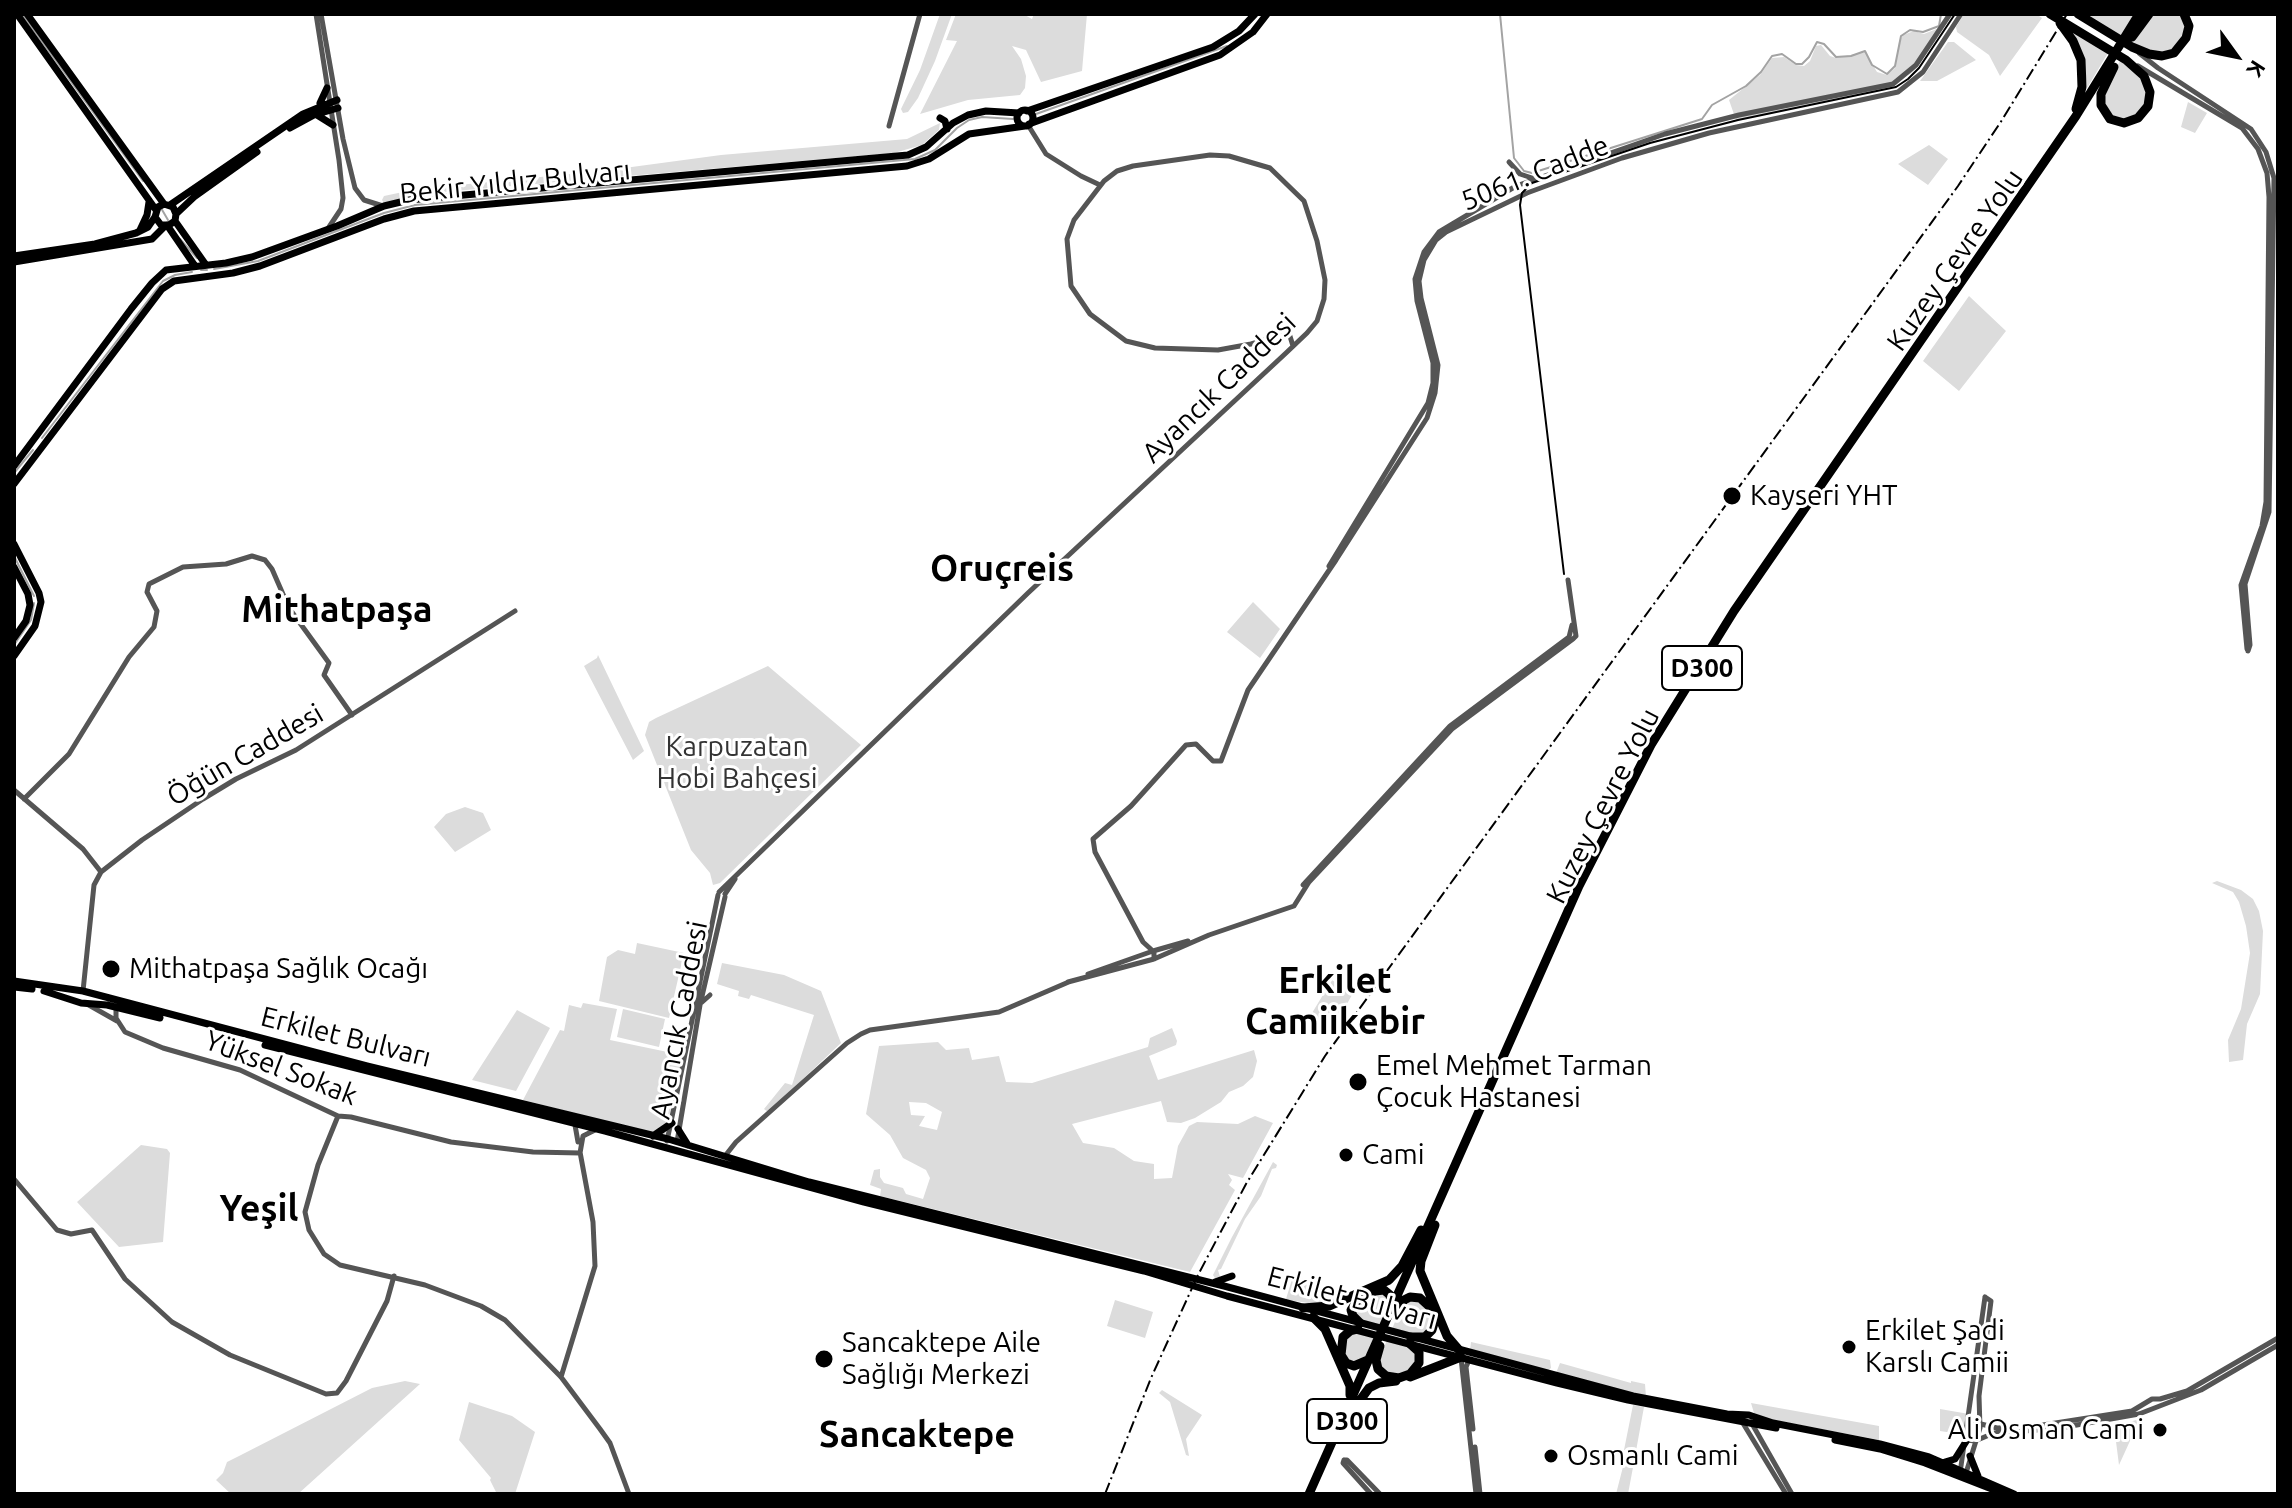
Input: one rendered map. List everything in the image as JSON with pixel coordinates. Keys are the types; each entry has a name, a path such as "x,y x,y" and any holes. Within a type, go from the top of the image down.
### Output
{"highway":[{"path":"2078,14 2155,56 2174,53 2183,44 2189,26 2184,14"},
{"name":"D300","path":"2109,70 2144,14"},
{"path":"2051,15 2126,60 2144,76 2150,92 2145,110 2134,120 2114,122 2103,111 2101,94 2109,70"},
{"path":"2048,155 2076,109 2083,80 2077,48 2051,15"},
{"path":"2096,42 2105,38 2103,29"},
{"name":"Kuzey Çevre Yolu","path":"1391,1317 1579,886 1622,799 1679,698 1748,591 2109,70"},
{"name":"Kuzey Çevre Yolu","path":"1391,1317 1435,1225 1583,888 1625,802 1682,700 1738,613 2109,70"},
{"path":"1303,1308 1329,1306 1392,1277 1402,1266 1438,1204"},
{"path":"1349,1409 1374,1385 1403,1380 1463,1356 1447,1336 1420,1271 1435,1225"},
{"path":"1375,1351 1364,1364 1355,1366 1342,1357 1342,1338 1359,1326 1352,1315 1352,1305 1360,1297 1381,1290 1389,1294 1392,1301 1391,1317"},
{"path":"1375,1351 1379,1370 1386,1376 1401,1378 1410,1374 1419,1363 1419,1352 1410,1340 1425,1337 1431,1332 1435,1322 1431,1308 1422,1299 1412,1297 1404,1300 1391,1317"},
{"path":"1313,1317 1325,1329 1350,1386 1349,1409"},
{"name":"D300","path":"1311,1494 1391,1317"}],"main road":[{"path":"17,14 94,120 149,202 158,223 174,235 195,266 198,276"},
{"path":"27,14 167,204 209,275"},
{"name":"Bekir Yıldız Bulvarı","path":"14,466 152,283 166,270 252,257 384,206 426,198 908,155 926,147 960,119 977,112 1023,112 1213,47 1239,31 1255,14"},
{"name":"Bekir Yıldız Bulvarı","path":"14,484 162,289 174,281 260,266 384,219 414,211 907,166 934,157 969,134 1027,125 1220,55 1253,32 1267,14"},
{"path":"152,239 194,197 315,111 324,99 327,88"},
{"path":"14,259 136,233 148,227 155,214 167,204 315,111 334,105"},
{"path":"315,111 333,125"},
{"path":"1023,112 1032,117 1027,125 1018,122 1023,112"},
{"path":"940,118 945,121 947,129"},
{"path":"136,233 144,222 149,202"},
{"path":"14,259 174,235"},
{"path":"183,267 188,256"},
{"path":"14,544 39,593 41,604 35,626 14,656"},
{"path":"14,567 28,594 30,605 28,618 14,638"},
{"name":"Erkilet Bulvarı","path":"14,984 68,994 82,1002 116,1007 575,1125 652,1140 677,1141 864,1199 1212,1283 1623,1399 1880,1444 1944,1463 2004,1494"},
{"path":"82,1002 89,998 84,991"},
{"name":"Erkilet Bulvarı","path":"68,994 84,991 652,1140 675,1151 1144,1271 1227,1296 1359,1326"},
{"path":"652,1140 675,1126 690,1146"},
{"path":"1212,1283 1232,1276"},
{"name":"Erkilet Bulvarı","path":"1463,1356 1740,1418"},
{"path":"1730,1414 1740,1404"},
{"name":"Erkilet Bulvarı","path":"1750,1419 1880,1449 1979,1478 2014,1494"},
{"path":"1944,1463 1955,1459 1967,1440"},
{"path":"1970,1456 1979,1478"}],"street":[{"path":"318,14 327,88 334,105 333,125 342,194 341,209 324,231"},
{"path":"318,14 334,105 355,188 364,200 384,206"},
{"path":"889,126 920,14"},
{"name":"5061. Cadde","path":"1334,559 1403,449 1430,398 1432,358 1415,284 1425,248 1445,227 1516,186 1665,134 1739,115 1890,85 1916,65 1950,14"},
{"name":"5061. Cadde","path":"1334,559 1396,467 1432,404 1438,365 1421,298 1420,277 1428,252 1442,234 1482,212 1622,158 1705,134 1894,94 1910,85 1923,72 1961,14"},
{"path":"2126,60 2242,128 2258,149 2267,173 2266,502 2259,537 2241,585 2248,651 2245,584 2269,512 2273,176 2266,152 2251,129 2158,68 2130,40"},
{"path":"1027,125 1046,154 1100,185"},
{"name":"Ayancık Caddesi","path":"675,1151 675,1126 722,894 740,872 1028,593 1293,346 1317,321 1324,299 1325,280 1317,241 1304,201 1270,168 1250,161 1210,155 1133,166 1117,171 1100,185 1074,220 1066,242 1071,286 1090,314 1126,341 1160,349 1218,350 1289,333 1293,346"},
{"path":"1509,162 1520,174 1536,179"},
{"path":"342,194 351,197 355,188"},
{"path":"24,799 69,754 129,657 153,629 157,611 147,592 149,584 183,567 226,564 252,556 265,560 289,608 329,663 324,675 352,715"},
{"path":"1152,960 1145,953 1143,942 1094,849 1093,839 1131,806 1183,746 1196,744 1214,762 1221,761 1248,690 1334,559"},
{"path":"714,1154 736,1142 861,1034 870,1030 999,1012 1145,953 1294,906 1309,882 1452,729 1576,636 1568,580"},
{"name":"Öğün Caddesi","path":"84,991 94,885 101,872 142,840 210,795 288,754 515,611"},
{"path":"15,794 83,849 101,872"},
{"path":"94,863 94,885"},
{"name":"Ayancık Caddesi","path":"665,1148 675,1126 722,894"},
{"path":"1068,982 1152,960 1209,935"},
{"path":"1143,942 1153,951"},
{"path":"1152,960 1153,951"},
{"path":"700,1004 710,995"},
{"name":"Yüksel Sokak","path":"82,1002 117,1019 125,1032 146,1042 230,1066 338,1116 451,1142 533,1152 580,1153"},
{"path":"107,1005 113,1008 117,1019"},
{"path":"116,1007 117,1019"},
{"path":"338,1116 311,1185 305,1212 307,1228 324,1254 334,1263 418,1282 493,1312 561,1377 610,1443 629,1494"},
{"path":"561,1377 595,1266 593,1222 575,1125"},
{"path":"580,1153 582,1137 596,1129"},
{"path":"725,1157 736,1142"},
{"path":"14,1179 57,1230 73,1234 92,1230 125,1279 172,1322 230,1355 322,1393 337,1393 346,1381 387,1301 394,1276"},
{"path":"1985,1297 1991,1301 1978,1423 1980,1428 1963,1473 1976,1349 1985,1297"},
{"path":"1969,1421 1997,1428 2042,1427 2132,1411 2152,1399 2187,1391 2278,1338"},
{"path":"1967,1440 1994,1433 2054,1429 2139,1414 2201,1390 2278,1345"},
{"path":"1463,1356 1478,1494"},
{"path":"1740,1418 1786,1494"},
{"path":"1750,1419 1792,1494"},
{"path":"1371,1494 1343,1463 1344,1460 1380,1494"}],"green space":[{"path":"940,14 952,14 918,98 908,112 903,113 901,109 920,70"},
{"path":"956,14 1023,14 1032,19 1034,14 1087,14 1082,71 1041,82 1026,50 1012,46 1021,59 1026,76 1025,88 1020,95 968,100 920,114 957,41 946,40"},
{"path":"1964,14 2036,14 2042,18 2000,76 1989,55 1957,32 1956,27"},
{"path":"2079,14 2135,14 2120,38"},
{"path":"2151,14 2181,14 2187,25 2178,47 2162,55 2131,43"},
{"path":"1944,26 1913,72 1888,88 1736,120 1729,100 1760,75 1772,58 1784,57 1804,66 1810,61 1816,46 1821,45 1830,56 1836,58 1865,52 1877,72 1887,75 1895,68 1903,35 1914,31 1924,34"},
{"path":"2065,27 2108,53 2087,88 2084,57"},
{"path":"1948,42 1954,42 1976,60 1937,81 1920,81"},
{"path":"2120,61 2144,80 2148,90 2142,113 2120,122 2103,108 2108,82"},
{"path":"2188,102 2207,113 2195,133 2181,127"},
{"path":"940,123 939,130 922,145 894,153 420,194 384,203 382,200 384,196 417,189 602,171 721,155 907,139"},
{"path":"1929,145 1948,159 1928,185 1898,164"},
{"path":"1969,296 2006,331 1959,391 1923,361"},
{"path":"1253,602 1280,629 1260,658 1227,632"},
{"path":"598,655 644,751 633,760 584,666"},
{"name":"Karpuzatan Hobi Bahçesi","path":"768,666 861,745 720,883 713,885 710,873 691,850 645,735 649,722 656,718"},
{"path":"465,807 483,813 491,830 455,852 434,827 446,814"},
{"path":"2217,881 2241,890 2253,899 2263,931 2260,994 2247,1024 2243,1060 2229,1062 2228,1040 2241,1009 2250,953 2239,902 2233,892 2212,883"},
{"path":"637,943 684,953 669,1018 599,1001 607,957 618,950 635,954"},
{"path":"722,963 784,975 821,991 841,1043 768,1112 764,1109 785,1083 792,1085 814,1015 751,995 749,999 738,996 739,991 717,984"},
{"path":"1332,980 1352,995 1344,1009 1346,1011 1329,1034 1309,1018"},
{"path":"583,1003 617,1009 610,1040 682,1055 665,1136 523,1100 560,1030 564,1031 569,1005 581,1008"},
{"path":"623,1009 665,1019 659,1047 617,1037"},
{"path":"517,1010 550,1028 516,1091 472,1080"},
{"path":"1172,1028 1177,1041 1176,1045 1149,1056 1158,1080 1254,1050 1257,1061 1253,1077 1229,1092 1221,1102 1181,1123 1167,1122 1161,1101 1072,1124 1083,1143 1114,1148 1134,1161 1154,1164 1154,1179 1172,1178 1178,1146 1189,1126 1197,1122 1238,1124 1255,1116 1273,1123 1243,1178 1228,1174 1232,1180 1229,1185 1235,1190 1190,1272 880,1196 881,1189 870,1185 874,1170 880,1169 884,1183 903,1188 906,1194 923,1199 930,1178 926,1170 903,1158 890,1135 866,1114 879,1046 938,1042 946,1050 969,1048 972,1060 999,1056 1006,1082 1032,1083 1148,1047 1150,1038","holes":["909,1102 926,1103 942,1112 937,1130 919,1126 925,1116 911,1115"]},
{"path":"141,1145 167,1149 170,1153 163,1242 119,1247 77,1202"},
{"path":"1273,1162 1276,1168 1272,1169 1261,1196 1218,1270 1220,1277 1215,1278 1213,1275 1232,1237"},
{"path":"1293,1276 1321,1283 1320,1287 1342,1294 1343,1291 1354,1293 1327,1306 1289,1300 1286,1299"},
{"path":"1383,1292 1391,1301 1381,1326 1357,1318 1353,1308 1356,1303"},
{"path":"1409,1299 1427,1304 1433,1326 1420,1335 1392,1329 1402,1305"},
{"path":"1115,1300 1153,1312 1145,1338 1107,1326"},
{"path":"1354,1332 1376,1337 1361,1364 1347,1362 1342,1342"},
{"path":"1387,1340 1412,1348 1419,1356 1407,1374 1389,1375 1378,1362"},
{"path":"1471,1342 1550,1360 1551,1368 1546,1372 1470,1350"},
{"path":"1560,1363 1645,1384 1646,1397 1556,1373"},
{"path":"405,1381 420,1384 298,1494 231,1494 216,1480 227,1462 372,1388"},
{"path":"1162,1390 1202,1415 1186,1439 1189,1456 1186,1455 1170,1402 1159,1393"},
{"path":"469,1402 512,1416 535,1432 515,1494 497,1494 491,1478 459,1440"},
{"path":"1751,1403 1879,1426 1879,1440 1769,1419 1754,1413"},
{"path":"1633,1405 1644,1407 1636,1451 1633,1453 1624,1450"},
{"path":"1940,1409 1969,1414 1966,1435 1940,1431"},
{"path":"2140,1419 2119,1465 2114,1426"},
{"path":"1625,1459 1634,1462 1628,1494 1616,1494"}],"waterway":[{"path":"22,14 143,181"},
{"path":"1500,14 1514,158 1524,171 1532,173 1702,119 1712,105 1746,86 1772,56 1782,54 1796,64 1802,64 1817,42 1824,44 1836,57 1865,51 1872,65 1887,74 1895,66 1901,36 1910,30 1923,32 1939,26 1941,14"},
{"path":"1036,114 1227,46"},
{"path":"214,269 258,261 384,213 415,205 915,159 935,150 969,120 982,117 1013,119"},
{"path":"161,208 168,220"},
{"path":"180,239 197,258"},
{"path":"201,270 207,270"},
{"path":"42,438 163,281 192,272"},
{"path":"14,473 33,450"},
{"path":"14,556 34,596"},
{"path":"14,645 31,620 34,603"}],"tram line":[{"path":"1564,574 1520,205 1522,193 1532,183 1650,143 1738,120 1896,87 1919,68 1955,14"}],"railway":[{"path":"1105,1494 1151,1378 1198,1275 1246,1184 1325,1056 1958,186 2067,14"}],"place":[{"name":"Kayseri YHT","path":"1732,496"},
{"name":"Mithatpaşa Sağlık Ocağı","path":"111,969"},
{"name":"Emel Mehmet Tarman Çocuk Hastanesi","path":"1358,1082"},
{"name":"Cami","path":"1346,1155"},
{"name":"Erkilet Şadi Karslı Camii","path":"1849,1347"},
{"name":"Sancaktepe Aile Sağlığı Merkezi","path":"824,1359"},
{"name":"Ali Osman Cami","path":"2160,1430"},
{"name":"Osmanlı Cami","path":"1551,1456"}],"district":[{"name":"Oruçreis","path":"1002,569"},
{"name":"Mithatpaşa","path":"337,610"},
{"name":"Erkilet Camiikebir","path":"1335,1002"},
{"name":"Yeşil","path":"259,1209"},
{"name":"Sancaktepe","path":"917,1435"}]}
